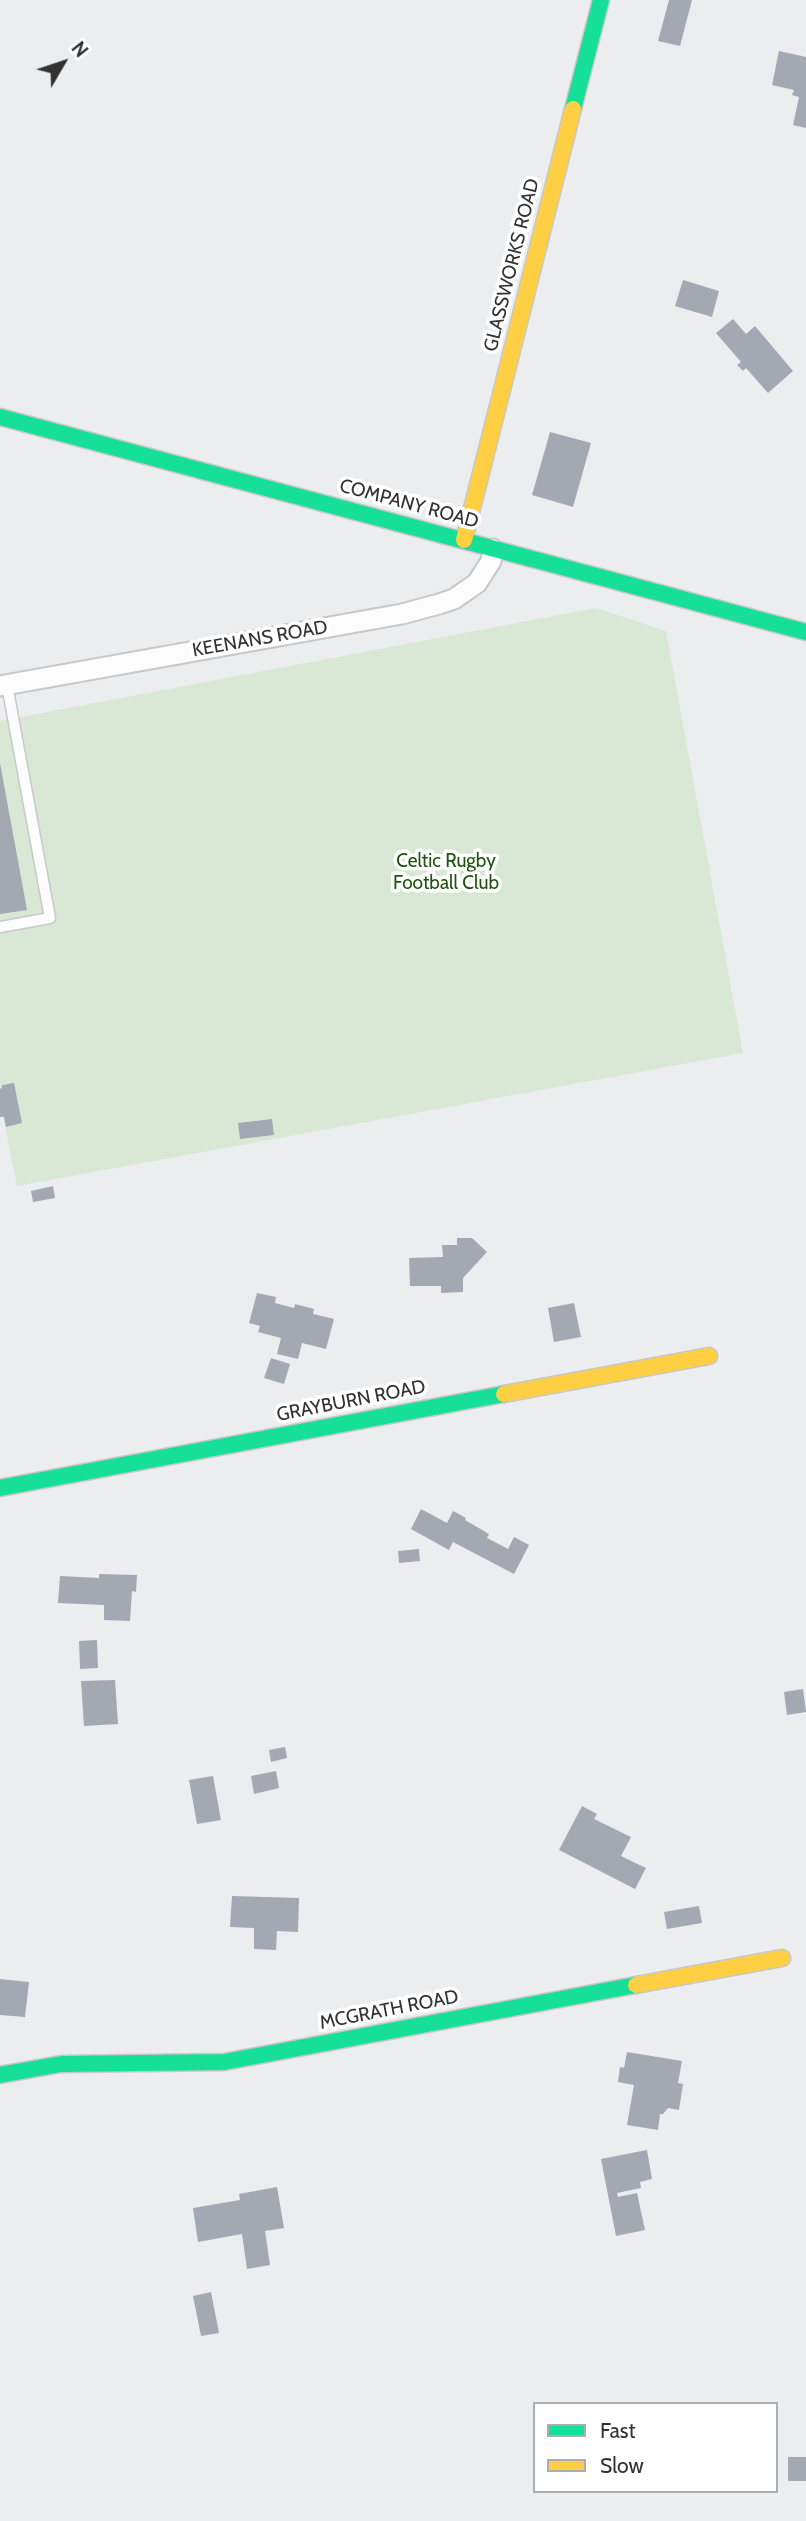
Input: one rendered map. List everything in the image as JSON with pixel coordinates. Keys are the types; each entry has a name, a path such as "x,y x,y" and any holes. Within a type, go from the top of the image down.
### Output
{"street":[{"name":"GLASSWORKS ROAD","path":"464,540 601,0"},
{"name":"COMPANY ROAD","path":"0,418 806,632"},
{"name":"KEENANS ROAD","path":"4,685 402,614 439,604 477,583 491,562 493,549"},
{"name":"GRAYBURN ROAD","path":"0,1488 709,1356"},
{"name":"MCGRATH ROAD","path":"0,2076 61,2064 224,2062 782,1958"}],"lane":[{"path":"0,927 50,918 4,685"}],"green space":[{"name":"Celtic Rugby Football Club","path":"596,608 666,631 743,1053 17,1186 0,1101 0,721"}],"building":[{"path":"669,0 692,0 680,46 658,41"},
{"path":"779,51 806,57 806,128 793,125 799,97 792,95 794,90 772,85"},
{"path":"683,280 719,291 712,317 675,306"},
{"path":"733,319 746,334 755,326 793,371 768,393 746,368 743,371 737,365 741,362 716,333"},
{"path":"550,432 591,443 573,507 532,495"},
{"path":"0,763 27,910 0,914"},
{"path":"14,1083 22,1123 6,1127 4,1117 0,1117 0,1089 2,1085"},
{"path":"272,1119 274,1135 240,1139 238,1123"},
{"path":"53,1186 55,1198 33,1202 31,1191"},
{"path":"457,1238 472,1238 487,1252 463,1278 463,1292 441,1293 441,1286 410,1286 409,1258 443,1257 442,1245 457,1245"},
{"path":"257,1293 276,1297 275,1303 314,1309 313,1314 334,1319 326,1349 302,1343 298,1359 277,1354 281,1338 258,1332 260,1326 249,1323"},
{"path":"574,1303 581,1337 554,1342 548,1308"},
{"path":"271,1358 290,1364 284,1384 264,1378"},
{"path":"421,1509 447,1523 453,1511 489,1534 487,1538 508,1549 514,1537 529,1545 514,1574 453,1542 449,1550 411,1529"},
{"path":"419,1549 420,1561 399,1563 398,1551"},
{"path":"99,1574 137,1575 136,1592 132,1591 130,1621 104,1620 104,1605 58,1603 60,1576 99,1578"},
{"path":"97,1640 98,1668 80,1669 79,1641"},
{"path":"115,1680 118,1724 84,1726 81,1681"},
{"path":"803,1689 806,1712 787,1715 784,1692"},
{"path":"285,1747 287,1758 271,1762 269,1750"},
{"path":"276,1771 279,1788 254,1794 251,1776"},
{"path":"213,1776 221,1820 197,1824 189,1780"},
{"path":"582,1806 597,1814 594,1819 631,1837 621,1856 646,1868 635,1889 559,1850"},
{"path":"232,1896 299,1898 298,1932 277,1931 276,1950 254,1949 254,1928 230,1927"},
{"path":"699,1906 702,1923 667,1929 664,1912"},
{"path":"0,1979 29,1982 25,2017 0,2015"},
{"path":"627,2052 682,2061 678,2083 683,2084 679,2110 668,2108 660,2114 658,2130 627,2125 634,2085 618,2082 620,2067 624,2068"},
{"path":"647,2150 652,2179 640,2182 641,2188 617,2193 618,2197 637,2193 645,2230 616,2236 601,2159"},
{"path":"277,2187 284,2228 265,2231 270,2265 247,2269 242,2234 198,2242 193,2208 240,2200 239,2194"},
{"path":"211,2292 219,2333 201,2336 193,2296"},
{"path":"788,2457 806,2457 806,2481 788,2481"}],"traffic: fast":[{"path":"573,109 601,0"},
{"path":"0,417 806,632"},
{"path":"0,1488 504,1394"},
{"path":"0,2075 61,2064 224,2062 636,1985"}],"traffic: slow":[{"path":"464,540 573,109"},
{"path":"504,1394 709,1356"},
{"path":"636,1985 782,1958"}]}
